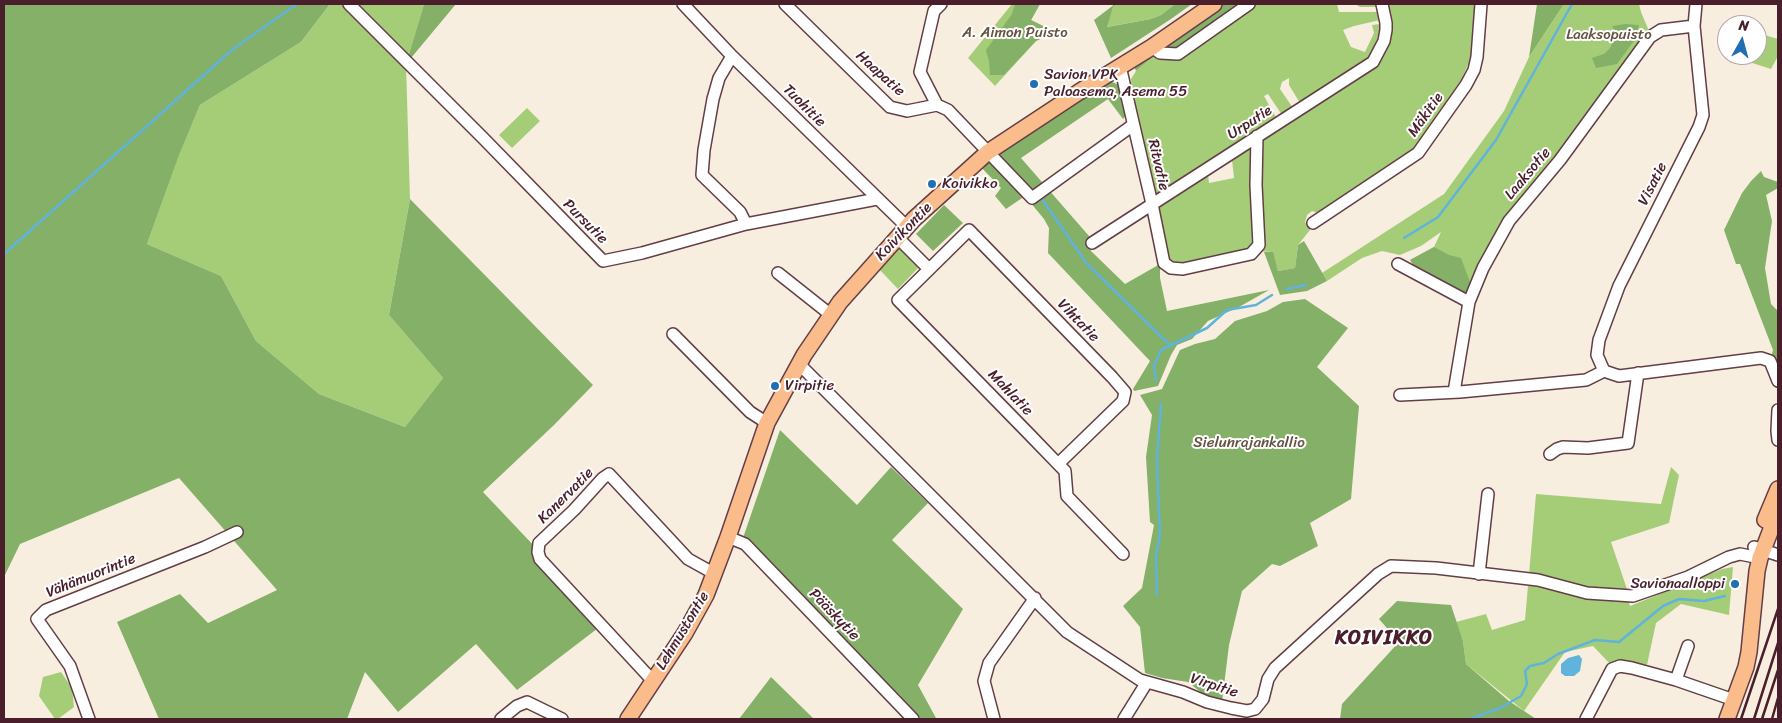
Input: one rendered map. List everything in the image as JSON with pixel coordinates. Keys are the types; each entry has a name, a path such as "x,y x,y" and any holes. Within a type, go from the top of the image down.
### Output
{"main road":[{"name":"Koivikontie","path":"728,537 767,423 799,364 831,315 856,283 902,232 988,152 1152,47 1214,4"},
{"path":"1762,553 1778,489"},
{"path":"1727,719 1750,652 1752,628 1749,571 1762,553 1778,511"},
{"name":"Lehmustontie","path":"628,719 685,633 715,574 728,537"}],"street":[{"name":"Pursutie","path":"349,4 603,260 642,253 746,224 877,199"},
{"name":"Tuohitie","path":"683,4 732,56 877,199 929,269"},
{"name":"Haapatie","path":"785,4 890,107 907,111 937,105"},
{"path":"940,4 934,11 920,72 937,105 948,110 1032,198 1133,124"},
{"path":"1152,47 1160,53 1178,54 1249,4"},
{"name":"Urputie","path":"1092,243 1373,62 1384,42 1386,30 1382,4"},
{"name":"Mäkitie","path":"1313,222 1418,153 1466,85 1474,70 1478,57 1482,4"},
{"name":"Visatie","path":"1604,371 1597,355 1599,340 1619,286 1699,127 1703,115 1694,26 1696,4"},
{"name":"Laaksotie","path":"1454,392 1469,302 1483,268 1509,222 1560,160 1650,36 1661,30 1694,26"},
{"path":"732,56 719,78 713,99 704,150 702,175 734,206 746,224"},
{"name":"Ritvatie","path":"1120,66 1164,263 1171,268 1183,269 1251,254 1259,245 1256,185 1257,136"},
{"name":"Vihtatie","path":"938,261 969,230 1124,389 1126,395 1123,401 1058,464"},
{"name":"Mahlatie","path":"938,261 896,297 1065,471 1067,496 1123,554"},
{"path":"1398,264 1469,302"},
{"path":"778,273 831,315"},
{"path":"673,334 750,412 767,423"},
{"path":"1400,395 1586,380 1604,371 1619,376 1761,358 1770,361 1778,381"},
{"name":"Virpitie","path":"799,364 1067,632 1140,680 1231,708 1247,711 1256,709 1263,699 1268,679 1275,668 1378,574 1391,566 1436,568 1538,580 1587,593 1633,596 1688,577 1729,557 1740,554 1762,553"},
{"path":"1550,454 1563,447 1588,448 1628,443 1638,373"},
{"path":"1778,410 1778,440"},
{"name":"Kanervatie","path":"653,680 540,559 538,552 539,543 609,474 688,559 715,574"},
{"path":"1479,574 1488,494"},
{"name":"Vähämuorintie","path":"89,719 70,666 37,619 46,610 205,547 237,532"},
{"name":"Pääskytie","path":"728,537 745,544 913,719"},
{"path":"994,719 984,681 990,663 1035,598"},
{"path":"1676,680 1688,646"},
{"path":"1586,719 1612,669 1620,666 1676,680 1734,700"},
{"path":"1124,719 1147,682"},
{"path":"501,719 517,706 527,702 562,719"}],"green space":[{"path":"4,4 330,4 301,42 200,105 179,155 147,244 221,276 256,341 319,394 405,427 443,378 389,315 410,199 593,385 483,492 606,622 517,690 476,644 398,712 365,672 347,719 159,719 117,622 180,594 208,623 277,590 179,478 20,544 4,577"},
{"path":"330,4 424,4 406,64 410,199 389,315 443,378 405,427 319,394 256,341 221,276 147,244 179,154 200,105 301,42"},
{"path":"424,4 456,4 406,64"},
{"name":"A. Aimon Puisto","path":"1012,4 1040,4 1031,20 1055,32 1036,41 995,86 968,58"},
{"name":"A. Aimon Puisto","path":"1015,4 1040,4 1031,20 1055,32 1036,41 1004,75 990,75 986,50 1012,14"},
{"path":"1115,4 1118,4 1113,7 1107,27 1151,19 1161,15 1175,4 1192,4 1111,58 1094,20"},
{"path":"1118,4 1175,4 1161,15 1151,19 1106,27 1113,7"},
{"path":"1219,4 1246,4 1177,51 1156,54 1136,71 1134,66 1110,81 1121,86 1127,114 1123,119 1108,99 1021,158 1089,236 1091,251 1125,284 1160,264 1160,278 1167,311 1269,290 1239,307 1208,321 1192,339 1177,345 1158,386 1134,391 1133,389 1150,361 1048,253 1049,228 1025,196 1006,209 995,196 1001,188 979,165"},
{"path":"1246,4 1337,4 1339,12 1379,12 1380,20 1343,30 1351,47 1365,52 1374,33 1372,25 1380,24 1380,31 1369,60 1300,103 1289,85 1289,78 1282,82 1280,89 1293,108 1282,115 1268,94 1264,96 1277,119 1157,195 1153,190 1133,107 1131,79 1136,71 1156,54"},
{"path":"1355,4 1478,4 1473,54 1461,80 1414,150 1319,213 1312,211 1307,215 1305,222 1310,230 1298,245 1295,268 1278,271 1272,252 1242,250 1178,264 1170,259 1158,206 1208,174 1209,183 1234,178 1232,160 1382,57 1392,30 1386,7 1360,7"},
{"path":"1537,4 1564,4 1529,57"},
{"name":"Laaksopuisto","path":"1564,4 1639,4 1649,31 1557,159 1516,207 1470,282 1465,296 1410,260 1434,247 1441,232 1421,246 1400,255 1382,251 1362,258 1327,281 1322,273 1444,194 1504,111 1529,57"},
{"path":"1625,24 1639,25 1636,38 1617,64 1596,68 1592,58 1604,54 1611,47 1613,26"},
{"path":"1767,36 1778,39 1778,56 1771,69 1758,65 1767,65"},
{"path":"527,108 540,121 512,148 499,135"},
{"path":"1761,171 1764,177 1778,182 1778,188 1766,195 1772,221 1765,268 1771,304 1778,311 1778,373 1771,358 1773,350 1740,264 1736,264 1724,230 1742,193"},
{"path":"944,205 963,223 933,251 916,234"},
{"path":"1304,241 1327,281 1307,291 1280,295 1264,252 1273,252 1278,271 1295,268 1298,245"},
{"path":"898,245 919,267 898,289 877,267"},
{"path":"1434,247 1449,255 1461,258 1470,282 1465,296 1417,271 1410,260"},
{"name":"Sielunrajankallio","path":"1305,299 1348,328 1317,367 1359,406 1351,499 1310,523 1318,546 1280,566 1272,564 1242,591 1229,645 1222,702 1208,698 1188,682 1145,673 1140,627 1123,606 1142,588 1154,525 1150,522 1146,457 1152,415 1140,395 1162,389 1180,350 1215,339 1235,321 1267,311 1283,302"},
{"path":"780,430 857,505 891,467 928,503 892,540 963,609 918,685 936,718 918,719 743,538"},
{"path":"1671,467 1679,475 1669,523 1611,542 1629,595 1627,596 1630,606 1722,569 1733,567 1729,615 1681,604 1656,623 1647,665 1627,661 1611,665 1593,646 1565,652 1524,711 1466,664 1463,641 1456,622 1486,614 1492,630 1525,620 1536,494 1661,504"},
{"path":"1397,601 1451,605 1463,641 1466,664 1509,701 1536,719 1340,719 1342,704 1399,642 1379,619"},
{"path":"61,672 72,688 74,707 58,719 55,719 39,696 43,677"},
{"path":"771,677 814,719 739,719"}],"water":[{"path":"1579,655 1582,659 1580,671 1574,676 1565,676 1561,673 1561,664 1568,658"}],"waterway":[{"path":"4,254 233,49 297,4"},
{"path":"1404,238 1438,217 1496,140 1572,4"},
{"path":"1042,199 1087,264 1170,345"},
{"path":"1287,289 1306,285"},
{"path":"1156,380 1154,366 1161,350 1207,328 1227,310 1256,305 1272,295"},
{"path":"1157,595 1156,556 1160,535 1157,460 1161,404"},
{"path":"1470,719 1500,708 1521,696 1527,684 1525,671 1530,666 1544,663 1558,654 1595,640 1619,642 1663,606 1679,599 1704,601 1725,596"}],"railway":[{"path":"1741,719 1778,609"},
{"path":"1754,719 1778,643"},
{"path":"1762,719 1778,670"},
{"path":"1772,719 1778,698"}],"place":[{"name":"Savion VPK Paloasema, Asema 55","path":"1034,84"},
{"name":"Koivikko","path":"932,184"},
{"name":"Virpitie","path":"775,386"},
{"name":"Savionaalloppi","path":"1735,584"}],"district":[{"name":"KOIVIKKO","path":"1384,639"}]}
